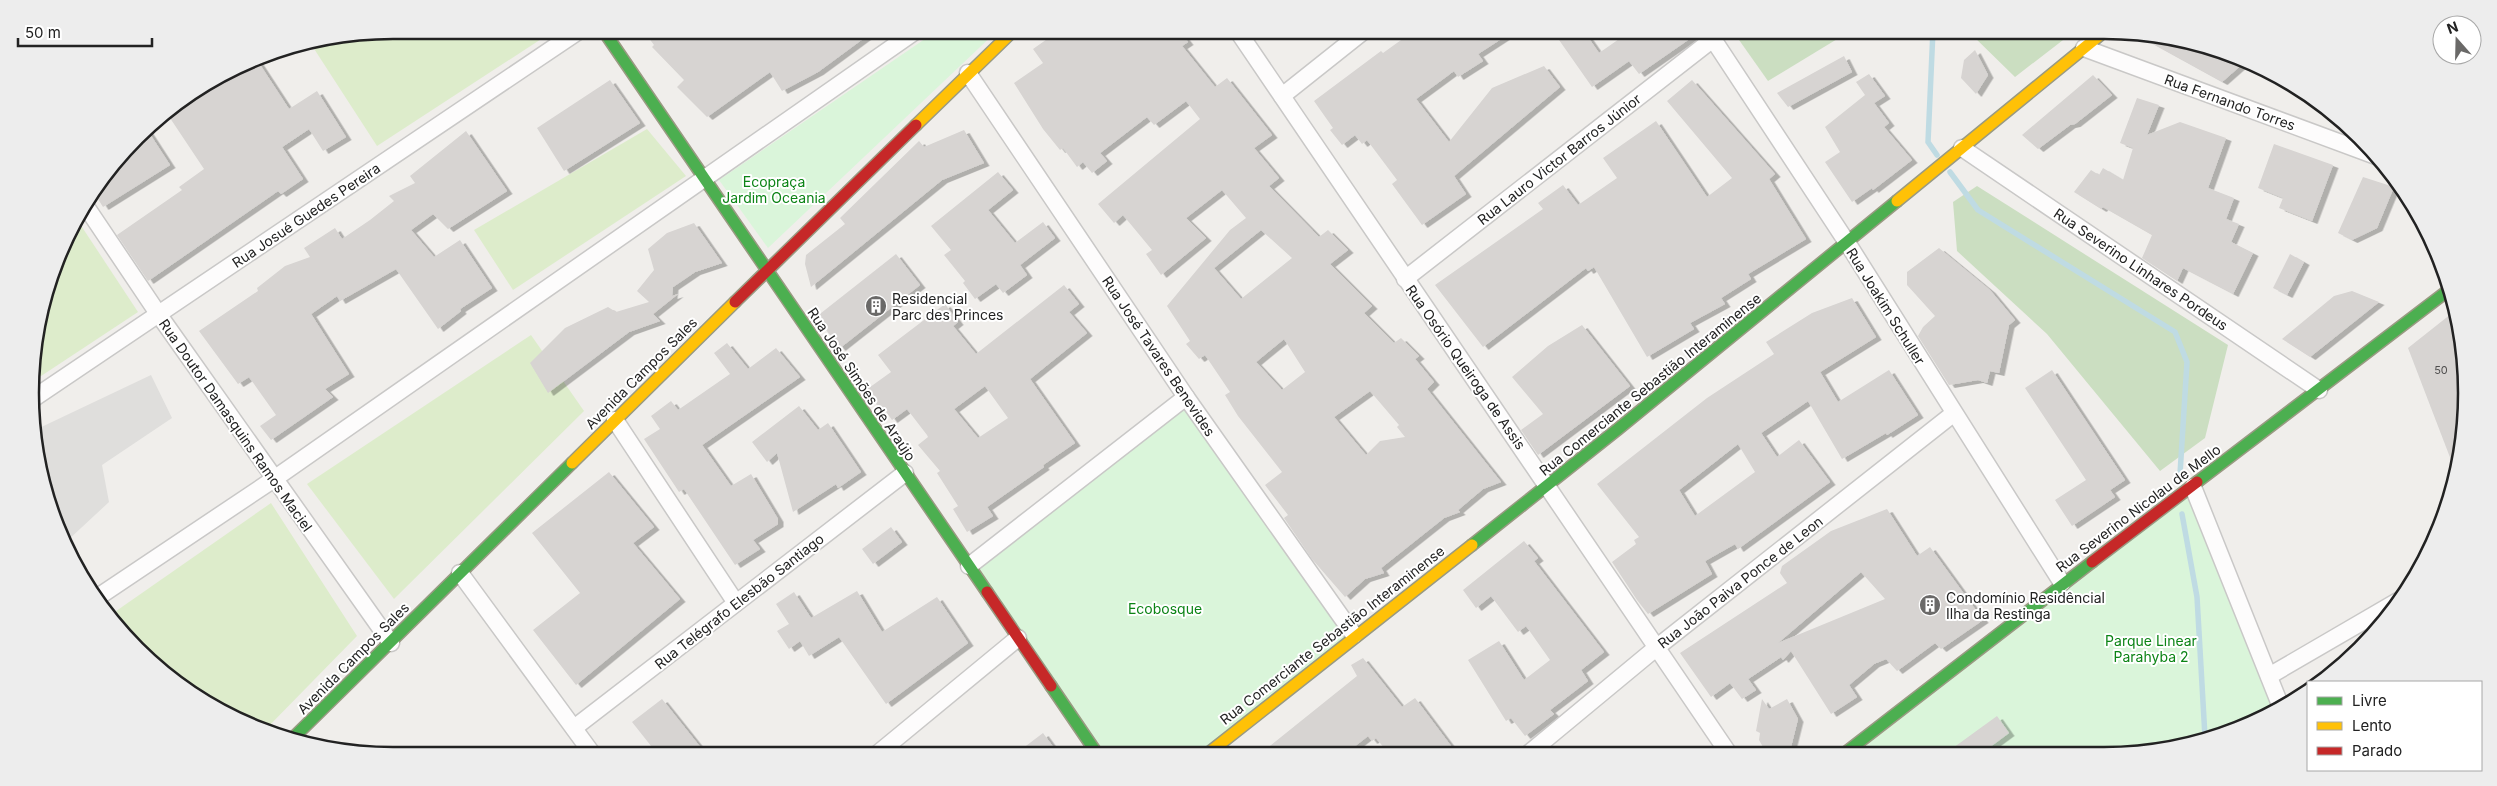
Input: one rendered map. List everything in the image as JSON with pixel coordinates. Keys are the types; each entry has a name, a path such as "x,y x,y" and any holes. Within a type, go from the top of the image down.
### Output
{"street":[{"name":"Rua Josué Guedes Pereira","path":"39,395 567,39"},
{"name":"Rua José Simões de Araújo","path":"609,39 1093,747"},
{"path":"101,595 274,479 904,39"},
{"name":"Avenida Campos Sales","path":"297,734 767,270 1004,39"},
{"name":"Rua Osório Queiroga de Assis","path":"1243,39 1548,485 1724,747"},
{"path":"1282,96 1354,39"},
{"name":"Rua Lauro Victor Barros Júnior","path":"1405,278 1704,39"},
{"name":"Rua Joakim Schuller","path":"1713,39 1848,244 1953,414 2062,583"},
{"name":"Rua Comerciante Sebastião Interaminense","path":"1215,747 1354,635 1548,485 1848,244 2095,39"},
{"name":"Rua Fernando Torres","path":"2084,48 2362,151"},
{"name":"Rua José Tavares Benevides","path":"968,73 1186,397 1354,635"},
{"name":"Rua Severino Linhares Pordeus","path":"1962,148 2320,390"},
{"name":"Rua Doutor Damasquins Ramos Maciel","path":"89,211 159,315 391,643"},
{"name":"Rua Severino Nicolau de Mello","path":"1853,747 2062,583 2193,487 2444,294"},
{"path":"969,566 1186,397"},
{"name":"Rua João Paiva Ponce de Leon","path":"1536,747 1656,648 1953,414"},
{"path":"615,420 736,603"},
{"name":"Rua Telégrafo Elesbão Santiago","path":"574,728 905,473"},
{"path":"2193,487 2278,702"},
{"path":"460,573 588,747"},
{"path":"2268,676 2387,607"},
{"path":"886,747 1018,638"}],"shaded area":[{"path":"151,375 172,418 102,465 109,502 70,538 51,485 41,427"}],"green space":[{"path":"393,39 541,39 377,146 314,48 347,42"},
{"name":"Ecopraça Jardim Oceania","path":"925,39 989,39 768,248 719,180"},
{"path":"1738,39 1837,39 1768,81"},
{"path":"1976,39 2064,39 2015,77"},
{"path":"647,129 686,176 513,290 474,230"},
{"path":"1977,186 2228,345 2205,438 2160,471 2047,334 1957,251 1953,202"},
{"path":"81,225 138,312 40,377 42,347 51,301 66,257"},
{"path":"531,335 584,411 394,599 307,484"},
{"name":"Ecobosque","path":"1186,397 1354,635 1216,747 1093,747 969,566"},
{"name":"Parque Linear Parahyba 2","path":"2196,484 2283,699 2261,711 2218,728 2196,735 2150,744 2104,747 1860,747"},
{"path":"271,503 357,636 270,725 236,711 196,688 159,659 115,612"}],"building":[{"path":"650,39 863,39 818,72 782,91 770,72 707,117 677,87 684,80 652,47 654,45"},
{"path":"1047,39 1186,39 1188,42 1182,46 1215,87 1227,78 1272,135 1254,148 1279,178 1269,186 1319,237 1328,230 1348,250 1330,264 1372,306 1364,313 1394,343 1401,338 1419,356 1415,359 1434,382 1427,389 1501,482 1483,489 1458,510 1460,512 1444,518 1381,568 1384,573 1365,579 1345,597 1312,559 1284,518 1288,515 1265,485 1282,472 1238,416 1225,395 1230,392 1205,355 1199,359 1186,344 1190,341 1167,306 1230,230 1246,218 1222,190 1186,218 1206,238 1161,275 1146,254 1152,250 1123,215 1114,223 1098,204 1200,119 1186,101 1154,125 1147,117 1100,153 1107,161 1092,173 1083,162 1077,167 1063,148 1060,150 1043,129 1014,83 1043,63 1033,49","holes":["1261,230 1292,258 1241,299 1214,268","1284,339 1305,372 1282,390 1256,362","1370,391 1399,425 1397,427 1405,437 1380,441 1366,455 1334,417"]},
{"path":"1402,39 1501,39 1478,54 1483,61 1458,77 1454,71 1416,99 1449,142 1492,88 1544,66 1560,87 1454,176 1466,194 1422,225 1392,184 1397,180 1367,140 1362,144 1355,135 1342,145 1330,130 1333,128 1314,101 1381,51 1383,53"},
{"path":"1558,39 1589,39 1599,53 1619,39 1689,39 1639,74 1629,61 1592,87"},
{"path":"2149,42 2196,51 2240,66 2222,82"},
{"path":"1975,50 1988,75 1976,94 1961,78 1964,60"},
{"path":"1844,56 1852,72 1788,107 1777,93"},
{"path":"260,65 289,109 317,91 346,137 323,151 309,129 282,147 303,179 281,194 278,191 148,281 117,235 182,190 179,187 204,169 170,118 196,98 216,86"},
{"path":"1869,74 1885,96 1874,103 1889,123 1884,127 1912,160 1873,190 1872,188 1852,202 1825,162 1840,152 1825,127 1865,95 1856,82"},
{"path":"2093,75 2112,95 2075,124 2070,125 2038,149 2022,135"},
{"path":"610,80 640,123 564,171 537,128"},
{"path":"1692,80 1775,174 1769,179 1806,239 1748,274 1751,279 1721,298 1725,304 1690,323 1694,329 1647,357 1594,267 1588,271 1586,268 1483,347 1435,285 1543,209 1538,203 1563,185 1578,205 1617,178 1603,158 1656,121 1707,197 1732,178 1667,101"},
{"path":"2137,98 2159,105 2147,135 2180,122 2226,138 2208,188 2234,198 2226,219 2239,224 2231,242 2253,253 2233,294 2183,268 2177,281 2142,258 2152,235 2103,207 2101,209 2074,192 2091,170 2099,175 2103,168 2123,180 2133,148 2120,143"},
{"path":"964,130 984,163 942,180 811,287 805,264 806,255 845,224 840,218 919,141 924,147"},
{"path":"466,131 507,191 448,229 433,214 411,230 434,257 460,240 492,288 460,309 461,311 438,329 396,269 340,301 337,296 311,314 349,374 325,389 333,397 271,440 260,426 276,415 249,377 238,384 199,331 258,291 257,288 285,266 310,257 304,248 335,228 342,239 370,220 394,201 389,196 415,183 410,176"},
{"path":"151,135 170,165 103,207 98,196 127,159"},
{"path":"2274,144 2333,165 2312,221 2279,208 2283,198 2258,188"},
{"path":"998,172 1013,190 988,210 1015,243 1043,222 1055,238 1020,265 1027,275 1003,293 996,284 975,299 963,283 965,281 944,255 951,250 931,226"},
{"path":"2363,177 2392,186 2393,188 2377,228 2352,240 2338,233"},
{"path":"694,223 722,263 695,272 673,287 672,296 678,294 653,314 660,321 629,332 548,393 530,363 565,328 608,307 616,312 649,302 637,291 654,270 648,249 667,233"},
{"path":"1939,248 1990,290 2015,320 2009,325 1999,373 1990,371 1987,383 1978,380 1949,385 1918,336 1923,327 1935,316 1907,285 1907,272"},
{"name":"Residencial Parc des Princes","path":"896,254 920,285 840,348 816,317"},
{"path":"2290,254 2304,262 2287,295 2273,288"},
{"path":"1064,285 1079,304 1069,312 1087,333 1030,379 1075,443 987,507 993,516 967,532 953,509 958,506 937,473 940,471 918,445 928,437 927,435 907,409 892,420 882,406 879,408 866,390 891,372 878,355 945,304 958,322 953,326 976,354","holes":["985,386 1008,418 978,438 954,409"]},
{"path":"2352,291 2379,302 2310,357 2282,339 2334,296"},
{"path":"1852,298 1876,337 1820,372 1838,402 1889,370 1918,415 1887,435 1886,433 1842,459 1808,401 1761,433 1777,457 1799,440 1830,482 1738,549 1735,544 1705,561 1712,574 1648,614 1612,562 1636,544 1634,540 1639,537 1597,484 1707,398 1774,354 1766,342 1812,313","holes":["1738,444 1755,472 1695,516 1679,490"]},
{"path":"2449,315 2455,347 2458,393 2455,439 2451,461 2408,348"},
{"path":"1582,325 1630,386 1538,455 1521,430 1543,414 1512,377 1548,346"},
{"path":"727,343 748,369 776,348 800,377 702,445 731,486 751,474 778,519 778,524 753,540 760,549 735,565 684,489 679,492 644,439 660,429 651,416 671,401 678,410 730,374 714,353"},
{"path":"2052,370 2125,480 2110,490 2115,497 2072,526 2055,500 2086,480 2025,388"},
{"path":"799,406 818,430 828,423 861,472 838,488 836,484 793,512 777,453 767,462 752,442"},
{"path":"609,472 654,527 633,543 680,599 576,685 533,630 580,593 532,533"},
{"path":"1887,509 1917,556 1930,547 1983,620 1941,649 1935,643 1897,671 1886,659 1874,664 1849,685 1857,697 1831,714 1791,651 1783,660 1781,657 1748,679 1756,690 1742,699 1730,683 1711,697 1680,653 1787,583 1780,573 1782,566 1831,531","holes":["1861,572 1885,599 1778,643"]},
{"path":"891,527 902,542 873,564 862,549"},
{"path":"1524,541 1538,558 1534,561 1604,652 1581,670 1588,681 1550,710 1554,714 1525,736 1511,718 1506,721 1468,660 1499,641 1524,680 1550,660 1526,626 1518,632 1491,596 1476,608 1463,590"},
{"path":"857,591 882,632 937,597 968,643 886,704 839,637 809,656 800,641 789,649 777,631 789,624 776,604 794,592 811,618"},
{"path":"1363,658 1402,707 1415,698 1452,747 1383,747 1376,738 1372,741 1368,736 1354,747 1269,747 1357,676 1351,665"},
{"path":"662,699 700,747 652,747 632,722"},
{"path":"1762,699 1769,709 1787,699 1798,719 1791,747 1763,747 1759,740 1760,733 1756,731"},
{"path":"1997,716 2009,733 1990,747 1954,747"},
{"path":"1043,733 1053,747 1025,747"}],"waterway":[{"path":"1933,39 1928,142 1937,155"},
{"path":"1950,172 1978,210 2175,332 2187,362 2180,474"},
{"path":"2182,514 2197,597 2205,732"}],"traffic: fast":[{"path":"609,39 987,592"},
{"path":"1472,545 1618,429 1897,201"},
{"path":"2197,482 2444,294"},
{"path":"297,734 572,463"},
{"path":"1853,747 2092,562"},
{"path":"1051,686 1093,747"}],"traffic: slow":[{"path":"916,125 1005,39"},
{"path":"1897,201 2095,39"},
{"path":"572,463 735,302"},
{"path":"1216,747 1472,545"}],"traffic: jam":[{"path":"735,302 916,125"},
{"path":"2092,562 2197,482"},
{"path":"987,592 1051,686"}],"place":[{"name":"Residencial Parc des Princes","path":"876,306"},
{"name":"Condomínio Residêncial Ilha da Restinga","path":"1930,605"}]}
